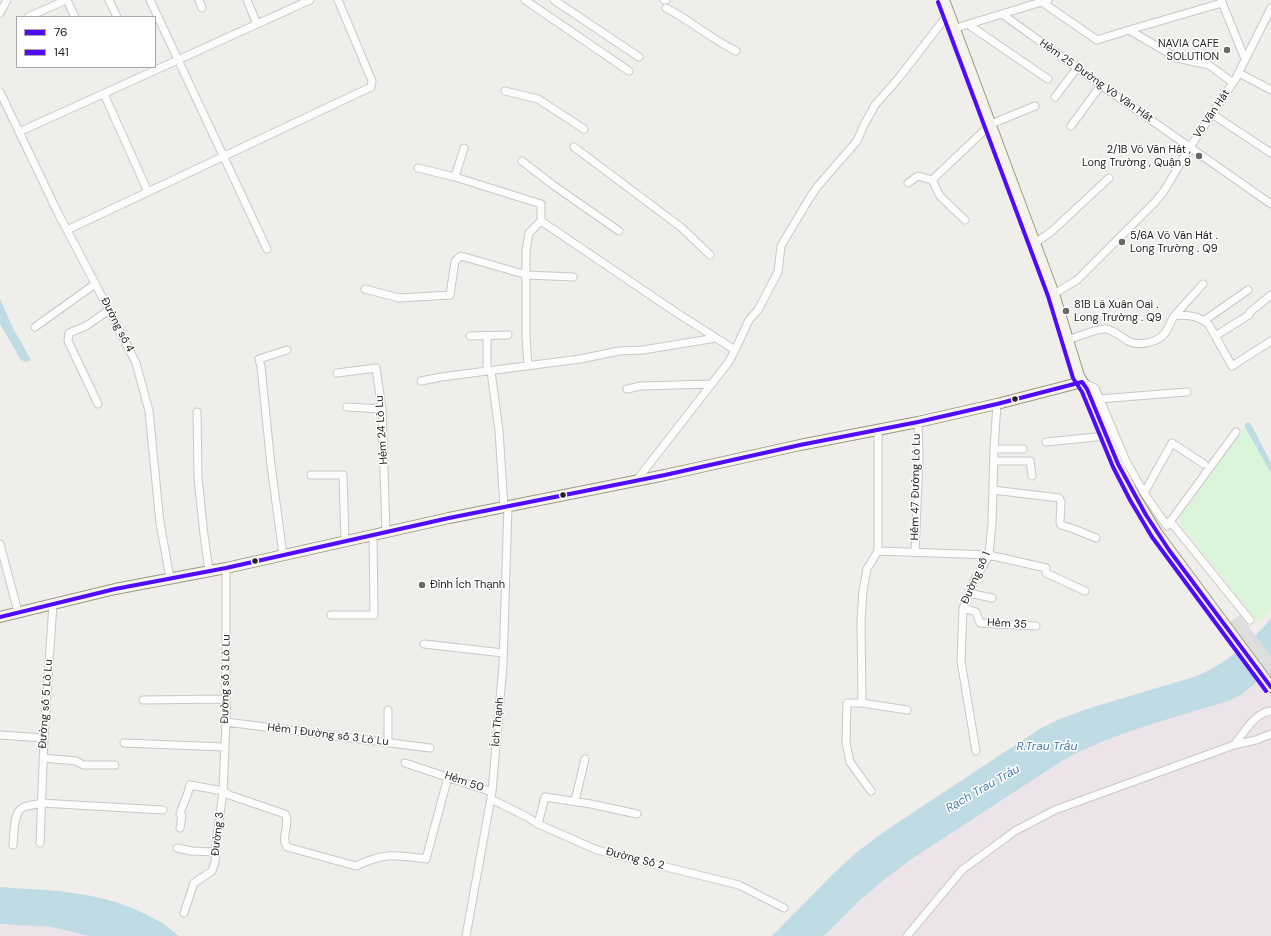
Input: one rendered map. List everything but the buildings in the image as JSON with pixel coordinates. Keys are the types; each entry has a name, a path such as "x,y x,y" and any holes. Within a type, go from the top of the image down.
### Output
{"street":[{"path":"0,13 7,0"},
{"path":"30,16 66,0 74,16"},
{"path":"109,0 117,16"},
{"path":"150,0 267,249"},
{"path":"199,0 202,8"},
{"path":"246,0 257,24"},
{"path":"20,132 310,0"},
{"path":"67,230 371,87 372,81 338,0"},
{"path":"525,0 629,71"},
{"path":"554,0 639,57"},
{"path":"956,28 1045,1 1097,40 1222,2 1245,59"},
{"path":"665,2 681,16 736,51"},
{"path":"948,5 1054,294 1082,382 1087,389 1118,464 1135,497 1157,533 1271,687"},
{"path":"636,481 728,363 749,320 758,310 778,272 781,246 809,199 817,187 857,141 875,105 898,79 948,5"},
{"name":"Võ Văn Hát","path":"1054,294 1077,280 1155,202 1164,191 1190,147 1239,73 1271,8"},
{"name":"Hẻm 25 Đường Võ Văn Hát","path":"1002,14 1271,204"},
{"path":"969,25 1048,79"},
{"path":"1129,30 1177,58 1209,65 1233,83"},
{"path":"1056,97 1077,68"},
{"path":"1239,73 1271,90"},
{"path":"1071,126 1101,85"},
{"path":"505,91 538,99 584,129"},
{"name":"Đường số 4","path":"0,92 67,230 110,310 136,363 150,411 160,523 170,578"},
{"path":"104,94 148,192"},
{"path":"932,180 991,124 1035,106"},
{"path":"1212,114 1271,153"},
{"path":"455,178 464,148"},
{"path":"574,148 682,228 710,255"},
{"path":"522,161 553,185 619,231"},
{"path":"418,168 541,204 541,221 529,234 526,251 526,337 528,366"},
{"path":"908,183 918,176 932,180 940,196 965,220"},
{"path":"1035,243 1051,232 1109,178"},
{"path":"541,221 735,350"},
{"path":"365,289 399,298 450,295 454,261 461,256 526,276 573,277"},
{"path":"35,327 95,284"},
{"path":"1068,340 1101,329 1108,329 1131,342 1150,342 1159,338 1164,333 1174,316 1203,284"},
{"path":"1174,316 1180,315 1205,320 1248,290"},
{"path":"1215,336 1249,315 1250,312 1271,295"},
{"path":"98,404 68,341 69,333 86,326 110,310"},
{"path":"1205,320 1232,366 1271,341"},
{"path":"470,336 508,335"},
{"name":"Ích Thạnh","path":"466,936 491,795 503,654 506,506 498,431 489,371 487,336"},
{"path":"421,381 580,359 619,351 643,350 716,338"},
{"path":"283,555 259,359 287,350"},
{"name":"Hẻm 24 Lò Lu","path":"337,372 376,368 382,409 386,532"},
{"path":"0,617 115,589 226,568 373,534 636,481 800,445 918,422 997,404 1082,382 1095,388 1118,444 1144,493 1168,524 1250,620"},
{"path":"627,389 641,386 711,384"},
{"path":"1099,399 1187,392"},
{"name":"Đường số 1","path":"976,751 961,661 962,608 974,581 989,554 992,523 992,490 997,404"},
{"path":"347,407 382,409"},
{"path":"197,412 198,478 209,571"},
{"name":"Hẻm 47 Đường Lò Lu","path":"915,552 919,457 918,422"},
{"path":"862,703 863,591 867,569 878,551 878,430"},
{"path":"1168,524 1236,432"},
{"path":"1046,442 1106,436"},
{"path":"1144,493 1172,444 1204,464"},
{"path":"994,449 1023,449"},
{"path":"994,461 1030,461 1032,476"},
{"path":"311,475 343,475 345,541"},
{"path":"992,490 1059,498 1061,502 1061,526 1074,529 1096,538"},
{"path":"331,615 374,616 373,534"},
{"path":"0,544 18,612"},
{"path":"878,551 989,554 1046,568 1046,573 1085,591"},
{"name":"Đường số 3 Lò Lu","path":"223,791 226,722 226,568"},
{"path":"969,593 992,598"},
{"name":"Đường số 5 Lò Lu","path":"40,843 44,738 53,604"},
{"name":"Hẻm 35","path":"962,608 976,612 980,623 1036,626"},
{"path":"424,644 503,654"},
{"path":"143,700 225,699"},
{"path":"871,791 850,762 846,743 847,703 862,703 907,710"},
{"path":"388,710 388,743"},
{"path":"1234,746 1250,724 1264,712 1271,711"},
{"name":"Hẻm 1 Đường số 3 Lò Lu","path":"226,722 430,748"},
{"path":"907,936 962,870 1015,831 1056,810 1271,734"},
{"path":"0,735 44,738"},
{"path":"124,743 224,748"},
{"path":"43,758 76,761 83,765 115,765"},
{"path":"575,801 585,759"},
{"name":"Hẻm 50","path":"405,763 448,777 491,795"},
{"path":"180,828 182,816 180,814 184,801 188,797 190,785 223,791 229,795 286,814 287,818 284,841 287,847 356,866 369,860 389,855 426,859 448,777"},
{"name":"Đường 3","path":"184,913 194,883 213,870 223,791"},
{"name":"Đường Số 2","path":"491,795 538,824 597,850 739,885 784,908"},
{"path":"538,824 545,797 575,801 637,814"},
{"path":"13,845 17,813 22,808 41,803 164,810"},
{"path":"177,848 191,851 215,852"}],"shaded area":[{"path":"1271,670 1271,936 824,936 859,901 913,858 1062,761 1081,750 1105,740 1256,683"},
{"path":"0,924 52,927 88,936 0,936"}],"green space":[{"path":"1245,427 1271,473 1271,608 1259,623 1178,522 1184,509"}],"water":[{"path":"0,299 13,328 31,360 26,362 21,360 0,324"},
{"path":"1248,422 1251,424 1271,463 1271,473 1245,427 1245,424"},
{"name":"R.Trau Trảu","path":"1271,618 1271,670 1241,695 1231,700 1123,734 1062,761 913,858 859,901 824,936 772,936 834,873 857,852 885,831 1041,728 1060,719 1093,707 1197,676 1218,665 1238,651 1264,627"},
{"path":"0,887 81,894 119,903 138,910 160,922 179,936 88,936 52,927 0,924"}],"pier":[{"path":"1240,615 1271,656 1271,679 1229,623"}],"transit line":[{"name":"141","path":"938,2 1048,296 1073,378 1082,392 1113,467 1130,500 1152,537 1266,691"},
{"name":"76","path":"1082,382 1087,389 1118,464 1146,515 1169,550 1271,687"},
{"name":"76","path":"0,617 115,589 226,568 449,518 918,422 997,404 1082,382"}],"place":[{"name":"NAVIA CAFE SOLUTION","path":"1227,50"},
{"name":"2/1B Võ Văn Hát , Long Trường , Quận 9","path":"1199,156"},
{"name":"5/6A Võ Văn Hát . Long Trường . Q9","path":"1122,242"},
{"name":"81B Lã Xuân Oai . Long Trường . Q9","path":"1066,311"},
{"name":"Đình Ích Thạnh","path":"422,585"}],"water label":[{"name":"Rạch Trau Trảu","path":"983,789"}]}
